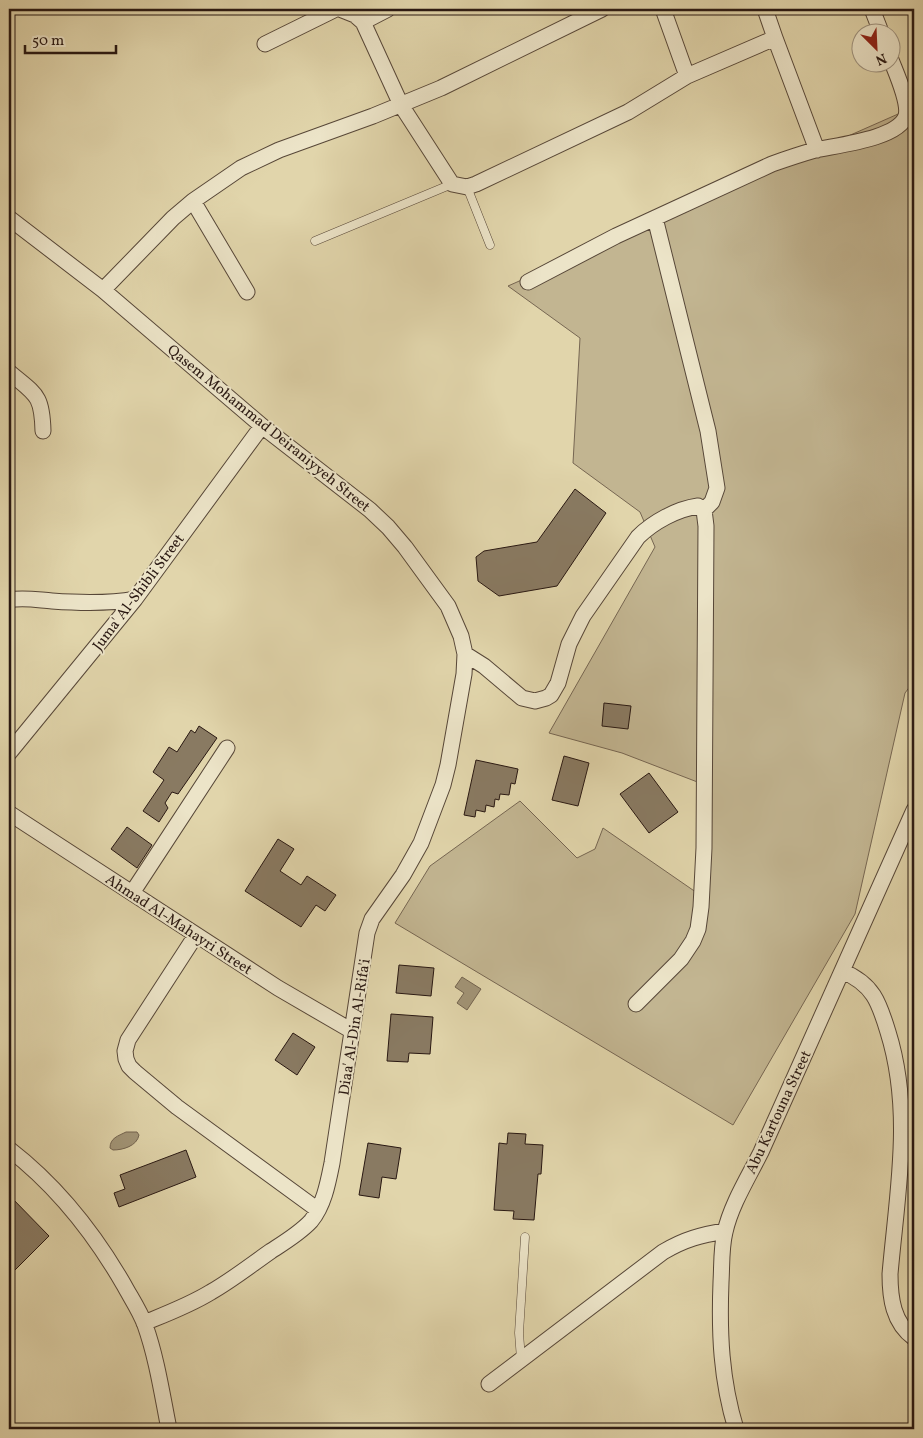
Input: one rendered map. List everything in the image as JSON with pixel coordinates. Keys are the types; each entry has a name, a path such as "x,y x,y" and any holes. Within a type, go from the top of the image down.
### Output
{"street":[{"path":"265,44 338,9 354,15 363,22 401,105 452,184 467,187 598,128 687,76 775,38"},
{"path":"363,22 388,9"},
{"path":"103,290 173,218 193,201 218,182 260,158 441,88 602,9"},
{"path":"664,9 687,76"},
{"path":"765,9 817,150"},
{"path":"872,9 877,22"},
{"path":"528,282 594,247 772,164 817,150 884,134 892,130 906,116 906,106 895,72"},
{"path":"193,201 247,292"},
{"name":"Qasem Mohammad Deiraniyyeh Street","path":"9,218 103,290 262,426 347,492 388,527 422,569 448,606 456,622 465,654"},
{"path":"655,218 708,431 717,488 712,502 704,510"},
{"path":"9,372 30,389 39,400 42,411 43,431"},
{"name":"Juma' Al-Shibli Street","path":"9,753 135,599 262,426"},
{"path":"465,654 484,666 522,698 535,701 546,698 558,683 569,644 583,616 638,537 646,528 690,507 698,506 704,510 706,526 704,848 698,929 693,941 681,959 636,1004"},
{"path":"9,600 20,598 84,603 118,602 135,599"},
{"name":"Diaa' Al-Din Al-Rifa'i","path":"144,1323 210,1293 300,1231 318,1210 326,1192 332,1164 344,1096 367,933 372,919 403,875 421,843 443,785 450,758 464,674 465,654"},
{"path":"132,893 227,748"},
{"name":"Abu Kartouna Street","path":"736,1429 725,1387 720,1345 720,1302 725,1231 734,1206 761,1152 914,810"},
{"name":"Ahmad Al-Mahayri Street","path":"9,813 196,936 278,988 352,1031"},
{"path":"196,936 128,1040 125,1051 129,1066 177,1107 318,1210"},
{"path":"842,971 861,980 873,994 880,1008 898,1070 908,1124 901,1164 890,1289 896,1316 902,1326 914,1338"},
{"path":"9,1149 52,1187 95,1238 112,1265 144,1323 155,1362 169,1429"},
{"path":"489,1384 663,1252 695,1237 725,1231"}],"lane":[{"path":"315,241 452,184"},
{"path":"467,187 490,245"},
{"path":"521,1359 520,1332 525,1237"}],"shaded area":[{"path":"914,107 914,681 905,693 855,914 733,1125 395,923 430,866 520,801 577,858 595,849 603,828 703,897 700,783 622,753 549,733 655,547 640,512 573,463 580,338 508,286"},
{"path":"462,977 481,989 467,1010 457,1003 464,993 455,987"},
{"path":"126,1132 137,1132 139,1135 133,1145 121,1149 113,1150 110,1148 110,1145 117,1136"}],"building":[{"path":"575,489 606,513 557,586 499,596 478,581 476,557 484,551 537,542"},
{"path":"604,703 631,706 628,729 602,726"},
{"path":"199,726 217,738 178,794 172,792 165,803 168,808 159,822 143,811 164,780 153,772 169,747 177,752 191,730 195,733"},
{"path":"564,756 589,763 578,806 552,800"},
{"path":"476,760 518,769 515,784 511,783 509,795 500,794 499,800 495,799 494,807 486,805 485,812 476,810 475,817 464,815"},
{"path":"649,773 678,812 649,833 620,794"},
{"path":"127,827 152,845 137,868 111,849"},
{"path":"278,839 294,849 280,871 301,885 307,876 336,895 325,911 316,905 301,927 245,891"},
{"path":"399,965 434,968 431,996 396,993"},
{"path":"391,1014 433,1017 430,1054 409,1053 408,1062 387,1061"},
{"path":"293,1033 315,1047 297,1075 275,1060"},
{"path":"508,1133 526,1134 525,1144 543,1145 541,1174 538,1174 534,1220 513,1219 514,1211 494,1210 499,1143 507,1144"},
{"path":"368,1143 401,1148 396,1179 382,1177 379,1198 359,1195"},
{"path":"186,1150 196,1177 119,1207 114,1193 125,1189 120,1175"},
{"path":"9,1195 49,1236 14,1271 9,1266"}]}
